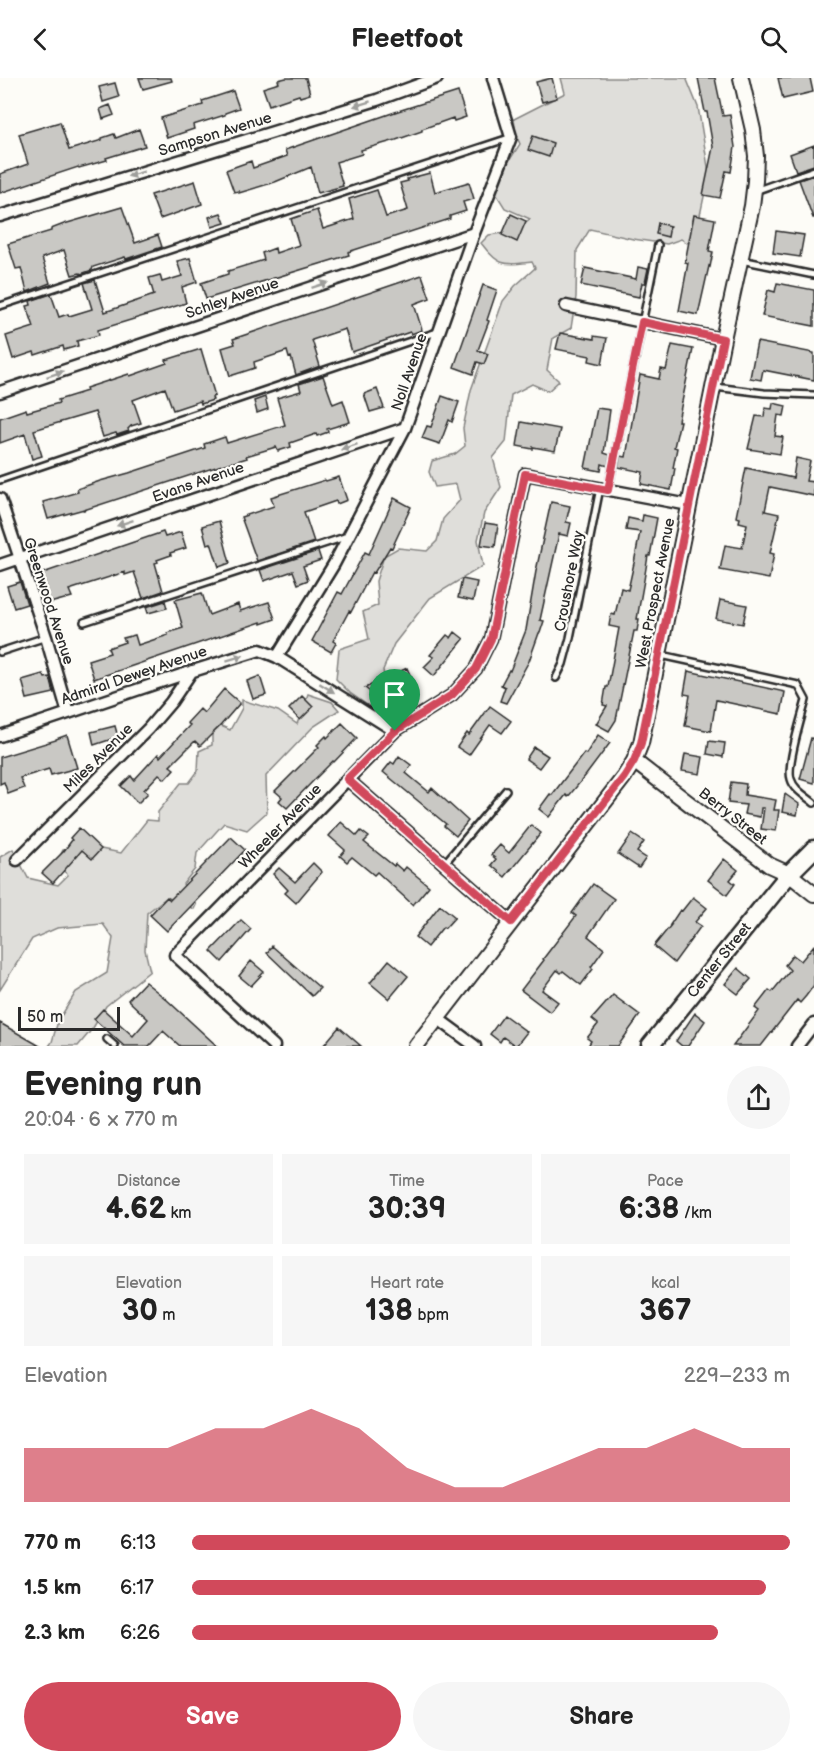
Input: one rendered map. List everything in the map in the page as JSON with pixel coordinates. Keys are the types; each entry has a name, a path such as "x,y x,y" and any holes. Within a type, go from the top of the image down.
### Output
{"main road":[{"name":"Center Street","path":"650,1046 789,874 814,849"}],"street":[{"name":"Sampson Avenue","path":"0,216 377,100 437,78"},
{"path":"493,78 512,137"},
{"name":"West Prospect Avenue","path":"416,1046 624,777 641,743 754,191 756,156 753,130 741,78"},
{"name":"Noll Avenue","path":"277,657 334,564 405,428 474,233 512,137"},
{"name":"Schley Avenue","path":"0,393 474,233"},
{"path":"566,306 723,339"},
{"name":"Evans Avenue","path":"0,565 405,428"},
{"name":"Wheeler Avenue","path":"274,1046 175,955 395,731 452,695 476,669 491,639 525,474 604,489"},
{"path":"604,489 689,506"},
{"name":"Greenwood Avenue","path":"0,499 46,637 68,713"},
{"name":"Admiral Dewey Avenue","path":"0,736 260,650 277,657"},
{"path":"277,657 395,731"},
{"name":"Miles Avenue","path":"17,860 148,729 193,671"},
{"name":"Berry Street","path":"634,761 770,865 789,874 814,894"},
{"path":"347,779 511,922"},
{"path":"437,1018 475,1046"},
{"path":"797,1046 814,1024"}],"lane":[{"path":"0,306 512,137"},
{"path":"754,191 814,170"},
{"name":"Croushore Way","path":"556,678 563,664 570,638 658,246"},
{"path":"741,260 814,275"},
{"path":"0,480 439,331"},
{"path":"714,387 764,393 814,395"},
{"path":"84,622 349,536"},
{"path":"0,652 46,637"},
{"path":"659,655 798,684 806,700 791,763 790,778 796,788 814,803"},
{"path":"444,864 506,790"},
{"path":"106,1039 115,1046"}],"shaded area":[{"path":"561,78 688,78 698,107 709,173 695,239 687,243 681,239 667,244 590,229 577,250 576,297 571,328 553,338 547,370 559,381 548,391 532,384 511,395 506,442 493,458 501,487 484,513 478,540 483,566 430,598 394,644 383,670 390,711 376,711 350,693 336,679 339,649 369,639 363,612 378,605 376,581 384,556 398,548 427,551 437,541 443,519 460,500 456,484 435,487 429,472 432,461 455,454 465,446 463,428 471,390 503,301 515,286 535,268 532,262 503,263 493,257 481,243 489,235 511,232 530,219 505,208 495,192 509,161 520,144 514,119 565,93"},
{"path":"308,694 332,702 339,710 313,727 266,776 267,812 247,830 224,823 197,853 195,869 183,884 196,905 194,909 167,897 147,913 145,950 150,971 106,1006 93,1028 78,1046 49,1046 58,1021 76,992 107,973 113,938 103,924 57,928 32,939 0,990 0,857 13,849 28,878 58,885 68,875 56,864 63,850 101,849 121,853 147,820 158,821 158,812 181,783 189,783 198,771 199,751 212,745 212,734 221,726 230,730 242,708 242,700 278,711 297,724"}],"building":[{"path":"139,78 171,78 172,81 143,89"},
{"path":"286,78 306,78 310,94 300,97 299,95 269,105 263,88"},
{"path":"552,78 557,98 542,102 536,82"},
{"path":"698,78 715,78 723,116 730,115 735,147 731,172 726,171 720,198 703,195 713,147"},
{"path":"778,78 810,78 813,92 783,99"},
{"path":"115,83 119,97 103,102 99,87"},
{"path":"233,91 239,108 193,125 194,129 167,138 161,118 203,105 202,101"},
{"path":"458,92 466,117 454,121 453,118 422,129 422,131 361,150 362,154 336,162 343,186 318,193 311,167 275,182 239,193 239,191 234,192 226,170 251,161 253,168 287,156 285,150"},
{"path":"110,105 114,115 103,119 100,109"},
{"path":"60,122 69,150 114,134 116,138 139,129 145,146 0,193 0,174 28,164 19,134"},
{"path":"533,136 553,143 549,157 528,150"},
{"path":"814,145 814,165 796,171 790,154"},
{"path":"430,173 435,192 469,182 474,199 463,202 466,211 450,216 450,219 348,252 349,255 206,299 201,283 228,274 228,271 264,260 262,253 275,248 276,253 299,245 291,219 317,210 323,229 354,219 349,199 377,190 386,217 408,210 400,183"},
{"path":"814,175 814,218 813,218 799,180"},
{"path":"195,181 202,204 160,219 151,195"},
{"path":"122,207 135,243 158,235 162,247 72,275 64,250 42,258 50,283 27,292 21,268 16,269 8,244"},
{"path":"221,213 225,223 212,227 209,217"},
{"path":"511,214 526,221 517,242 502,235"},
{"path":"694,215 715,219 709,251 713,252 698,315 679,311"},
{"path":"658,223 670,226 668,237 656,234"},
{"path":"776,231 804,235 800,257 773,253"},
{"path":"190,258 197,282 182,287 186,303 98,330 99,335 77,341 78,346 64,350 63,346 13,359 6,336 34,327 27,306 31,305 30,301 51,294 59,317 92,309 84,283 95,280 105,312 154,295 149,278 160,275 162,282 182,276 177,261"},
{"path":"638,267 648,269 639,297 581,285 585,268 636,279"},
{"path":"422,275 430,298 414,304 422,330 352,352 345,329 312,340 320,366 296,375 287,351 254,362 255,368 230,376 222,348 235,344 233,339"},
{"path":"777,283 814,290 814,326 762,316 768,290 775,292"},
{"path":"483,285 497,290 478,350 488,354 484,364 477,362 473,374 454,367"},
{"path":"560,333 594,339 594,336 607,338 602,364 589,361 590,356 556,349"},
{"path":"757,342 814,353 814,380 763,370 761,380 750,378"},
{"path":"672,345 693,349 678,421 680,421 674,447 677,448 671,490 641,484 643,472 618,467 620,456 626,457 640,375 659,379 661,369 666,370"},
{"path":"201,349 215,396 212,397 213,400 201,404 200,401 173,410 165,388 133,400 141,423 117,435 116,433 103,437 95,412 34,430 42,456 32,459 25,434 0,443 0,418 26,409 27,412 59,403 58,400 87,391 86,388 129,374 130,376 167,363 166,360"},
{"path":"323,376 333,404 343,400 350,422 327,429 328,432 317,436 316,434 290,443 291,447 278,451 276,447 84,510 48,519 43,502 78,492 77,489 100,481 205,448 204,444 225,437 227,443 285,425 277,398 301,391 299,384"},
{"path":"377,389 384,408 370,412 364,394"},
{"path":"442,396 459,402 452,422 449,420 440,444 422,438 427,426 431,427"},
{"path":"265,397 268,409 257,413 254,401"},
{"path":"773,403 786,406 784,416 778,415 775,436 783,437 780,454 748,449 756,416 764,417 765,408 772,409"},
{"path":"597,408 610,410 604,453 610,455 608,466 602,464 601,471 585,468"},
{"path":"521,422 560,429 555,451 517,446"},
{"path":"796,458 810,461 806,481 814,482 814,496 770,487 765,511 779,514 770,553 774,554 769,579 720,570 725,545 742,548 747,524 739,522 740,518 736,517 746,468 793,478"},
{"path":"339,477 347,500 337,504 336,501 304,512 314,542 257,561 241,517 274,506 271,497"},
{"path":"394,498 411,507 392,548 390,547 374,573 372,572 351,612 349,611 333,641 336,643 331,652 312,641 338,592 342,594 365,552 369,554"},
{"path":"551,502 570,506 566,522 571,523 568,536 559,534 540,620 544,621 540,633 529,661 506,703 500,701 505,687 501,685 510,671 526,630"},
{"path":"643,515 657,518 650,556 648,556 637,631 634,631 616,720 609,731 596,724 607,706 603,705 619,628 609,626 611,614 615,615 621,588 628,590 640,532 626,530 628,518 642,521"},
{"path":"219,521 230,563 219,567 211,543 207,544 202,526"},
{"path":"485,523 498,525 495,547 481,545"},
{"path":"163,532 165,537 181,532 186,548 170,553 171,555 155,563 163,591 143,598 134,572 125,575 125,572 69,590 72,597 46,604 44,599 41,600 34,578 37,575"},
{"path":"318,551 321,560 303,566 308,580 298,584 293,571 264,581 260,570"},
{"path":"462,579 477,582 473,601 458,598"},
{"path":"20,582 27,604 14,608 7,586"},
{"path":"202,593 209,615 238,604 240,611 269,602 275,619 94,679 88,660 110,653 108,648 125,642 123,638 135,635 138,645 183,628 175,600"},
{"path":"720,600 747,605 743,624 716,619"},
{"path":"165,601 167,608 148,613 146,607"},
{"path":"455,632 464,639 434,676 424,667 434,657 430,655 447,635 451,638"},
{"path":"407,668 415,686 402,693 391,708 365,688"},
{"path":"688,671 785,692 781,714 716,700 711,731 685,726 690,695 684,694"},
{"path":"43,674 45,678 50,677 54,693 27,699 22,680"},
{"path":"260,676 266,695 253,699 247,681"},
{"path":"224,689 240,703 200,746 195,741 170,766 174,769 165,779 159,774 144,790 148,793 138,803 121,786 131,776 134,780 158,754 160,757 190,725 187,723 200,709 204,713"},
{"path":"302,696 313,707 300,720 289,709"},
{"path":"490,706 511,721 502,733 490,725 469,755 457,747 467,733 469,735"},
{"path":"342,723 357,738 287,808 279,801 282,797 275,791 319,747 317,745"},
{"path":"115,726 118,737 94,745 91,732"},
{"path":"67,735 77,768 51,775 49,769 20,778 24,788 8,794 4,782 0,784 0,757"},
{"path":"598,735 610,743 568,797 566,795 549,817 539,809 584,753 586,754"},
{"path":"811,738 814,739 814,783 800,779"},
{"path":"709,741 725,743 723,757 707,754"},
{"path":"534,747 548,756 539,768 526,759"},
{"path":"685,754 703,757 700,774 682,771"},
{"path":"399,756 411,765 406,773 429,792 432,788 468,821 456,836 444,826 446,824 383,772 391,762 394,764"},
{"path":"731,782 746,784 745,795 776,800 774,810 779,810 776,831 761,829 764,808 761,808 760,817 744,814 746,805 728,803"},
{"path":"785,794 799,804 797,815 782,812"},
{"path":"341,822 357,836 361,831 369,837 364,842 394,866 395,864 403,871 406,867 429,886 413,905 377,872 374,875 352,857 347,862 340,856 345,850 329,836"},
{"path":"531,825 541,833 505,877 491,865 496,859 491,855 500,845 509,853"},
{"path":"79,828 101,849 92,859 82,850 53,883 42,873 64,851 72,840 70,838"},
{"path":"632,834 644,842 637,852 646,858 639,868 618,854"},
{"path":"231,837 245,850 167,931 150,915 167,897 170,900"},
{"path":"724,859 738,870 730,880 735,884 727,895 708,880"},
{"path":"313,863 322,872 296,903 285,893 288,890 273,874 279,868 295,882"},
{"path":"593,884 614,899 588,936 604,949 581,985 563,971 561,973 557,970 542,990 558,1002 550,1012 521,990 576,916 572,913"},
{"path":"693,897 707,908 695,922 701,926 674,963 654,946 680,910 682,911"},
{"path":"440,905 455,917 445,928 443,927 427,947 415,937"},
{"path":"241,920 251,929 222,962 211,951"},
{"path":"814,945 814,985 806,996 800,1003 797,1000 761,1046 733,1046 759,1011 755,1008 769,990 772,992 790,970 785,965 793,955 801,961"},
{"path":"272,946 320,988 312,996 267,953"},
{"path":"389,960 408,976 389,999 370,983"},
{"path":"251,961 264,972 251,986 239,976"},
{"path":"738,968 751,979 738,994 725,984"},
{"path":"145,982 217,1046 180,1046 163,1031 149,1046 124,1046 94,1019 103,1009 133,1036 148,1019 128,1000"},
{"path":"613,995 640,1015 618,1046 588,1046 591,1041 587,1038 598,1024 592,1019"},
{"path":"695,1013 705,1021 688,1046 682,1046 676,1041"},
{"path":"504,1015 527,1032 516,1046 503,1037 500,1042 490,1034"},
{"path":"0,1023 40,1046 0,1046"},
{"path":"339,1027 361,1046 323,1046"}],"route":[{"path":"642,322 723,339 641,743 624,777 511,922 347,779 395,731 452,695 476,669 491,639 525,474 608,490 642,322"}]}
